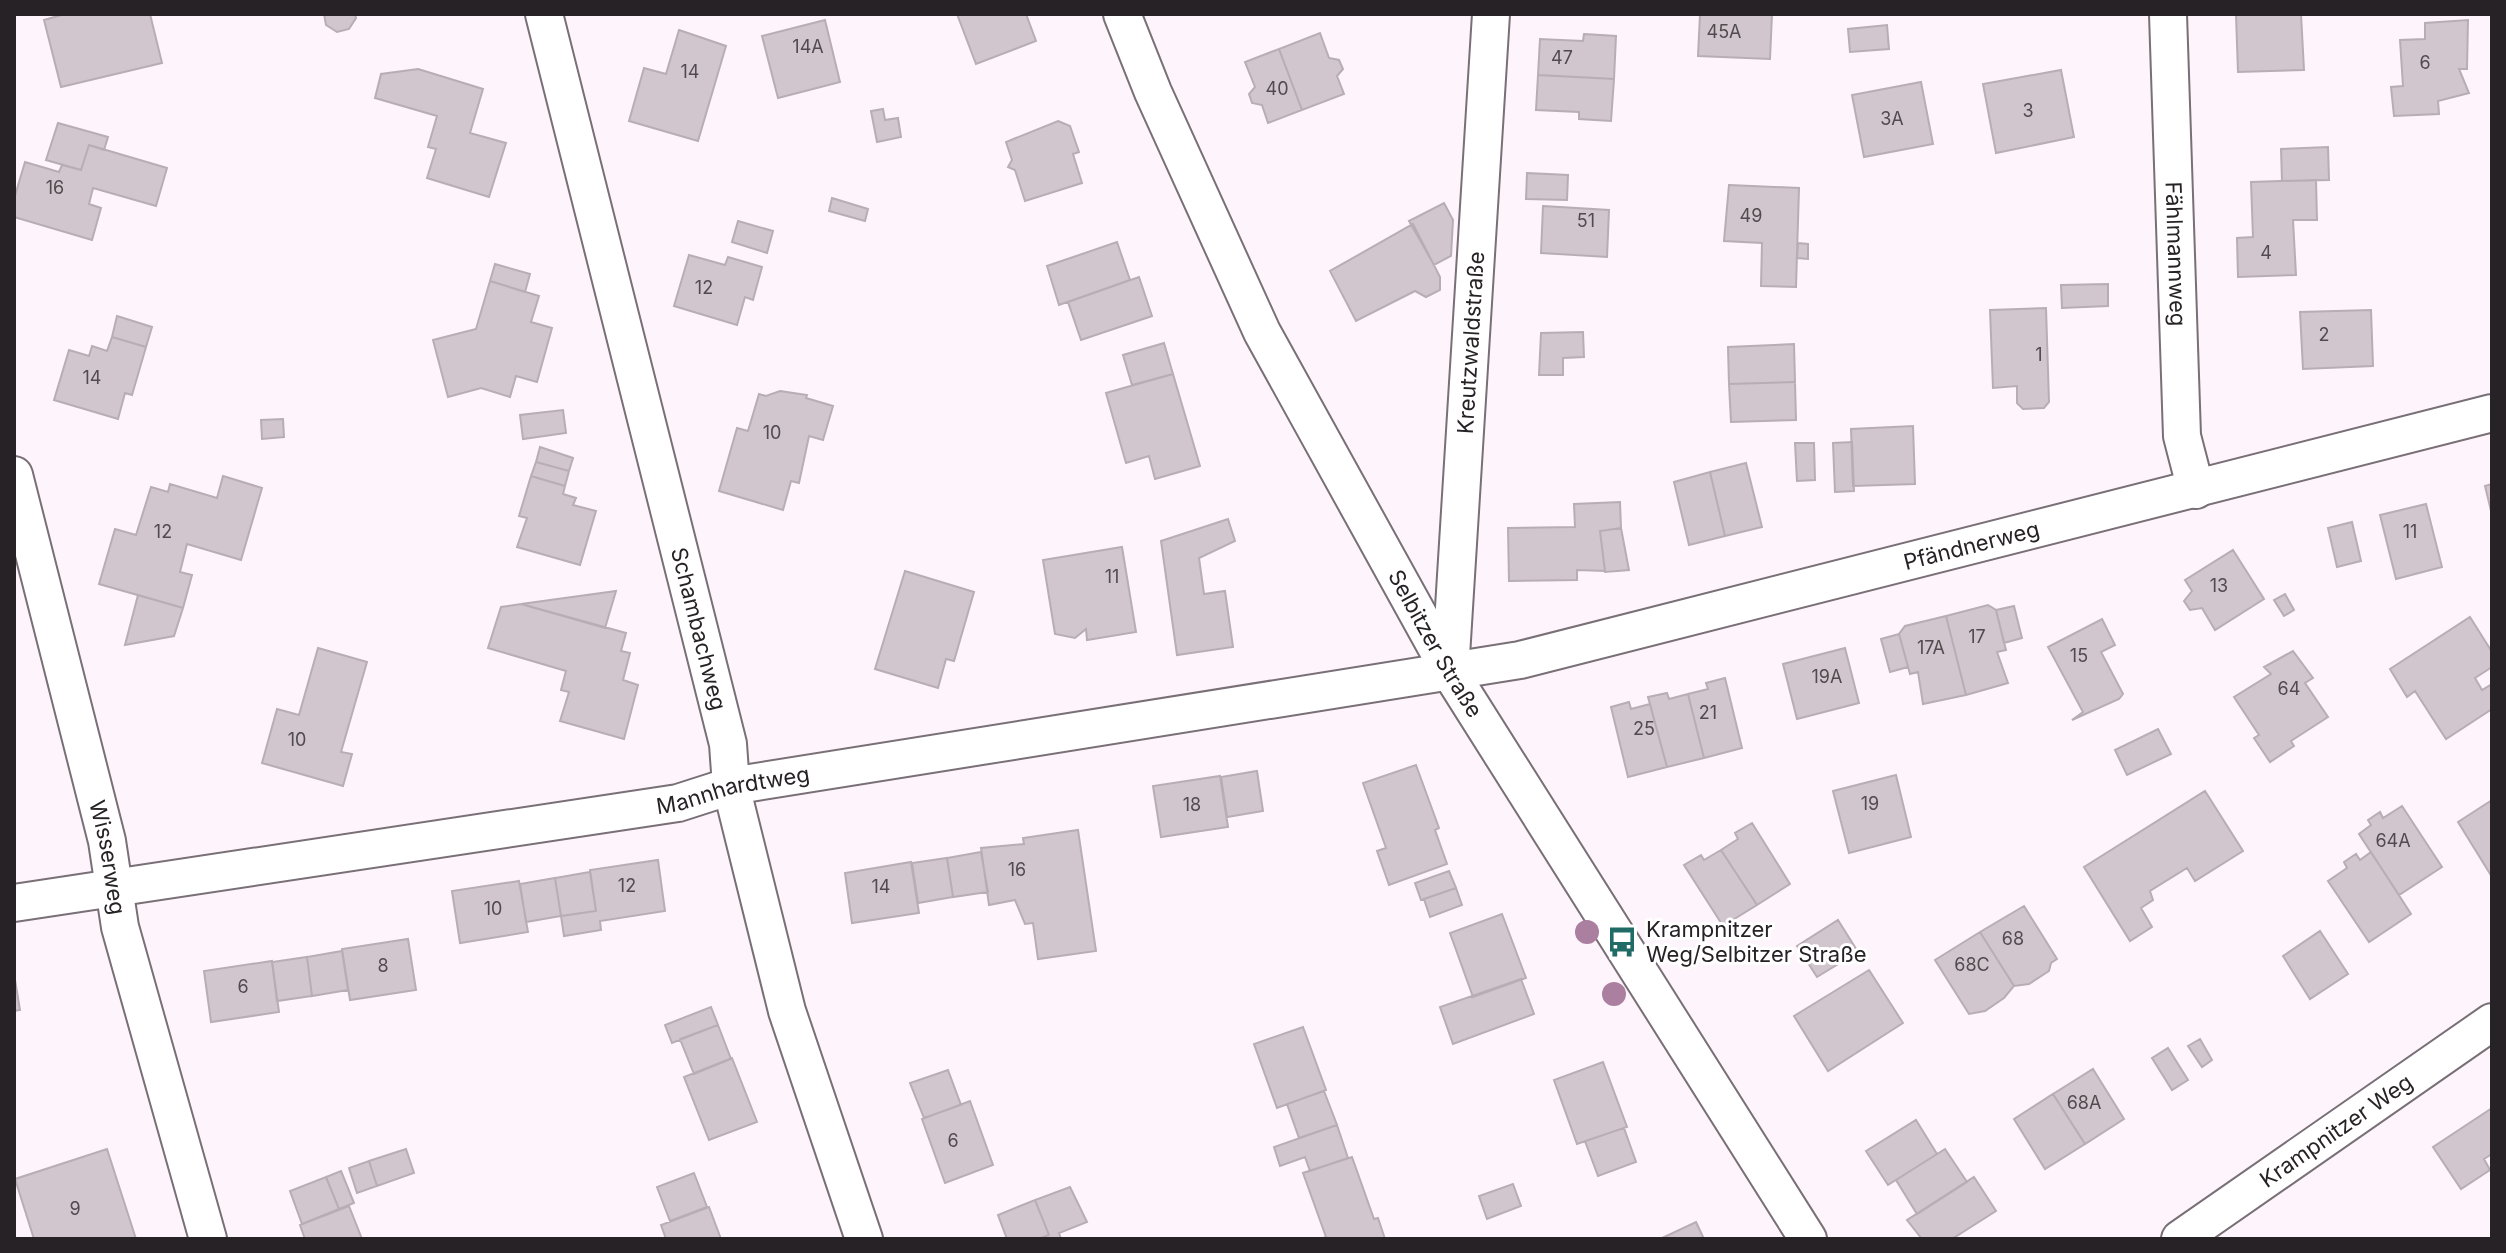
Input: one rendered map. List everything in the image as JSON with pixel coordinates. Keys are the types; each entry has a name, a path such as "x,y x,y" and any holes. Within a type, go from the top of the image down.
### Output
{"street":[{"name":"Schambachweg","path":"544,14 728,744 731,786 787,1011 864,1239"},
{"name":"Selbitzer Straße","path":"1122,14 1165,120 1262,332 1450,672 1808,1239"},
{"name":"Kreutzwaldstraße","path":"1450,672 1491,14"},
{"name":"Fählmannweg","path":"2168,14 2182,436 2196,490"},
{"name":"Pfändnerweg","path":"1450,672 1520,660 2492,413"},
{"name":"Wisserweg","path":"14,475 107,841 120,927 208,1239"},
{"name":"Mannhardtweg","path":"14,903 678,803 731,786 1450,672"},
{"name":"Krampnitzer Weg","path":"2180,1239 2492,1022"}],"building":[{"path":"65,14 150,14 162,63 61,87 44,20"},
{"path":"324,14 355,14 356,18 349,29 337,32 326,25"},
{"path":"957,14 1026,14 1036,41 976,64"},
{"path":"1700,14 1772,14 1770,59 1698,56"},
{"path":"2301,14 2304,70 2238,72 2236,15"},
{"path":"825,20 840,82 778,98 762,36"},
{"path":"2468,20 2467,69 2459,69 2469,93 2438,101 2439,114 2394,116 2391,87 2403,86 2400,40 2425,39 2425,23"},
{"path":"1887,25 1889,49 1850,52 1848,29"},
{"path":"679,30 726,46 698,141 629,121 644,68 666,74"},
{"path":"1320,33 1329,58 1339,60 1343,69 1337,76 1344,94 1302,110 1279,49"},
{"path":"1584,34 1616,36 1614,79 1538,75 1540,39 1583,41"},
{"path":"1279,49 1302,110 1268,123 1262,105 1252,103 1249,94 1255,87 1245,62"},
{"path":"418,69 483,89 470,133 506,143 489,197 427,178 436,149 428,147 437,116 375,98 381,74"},
{"path":"2061,70 2074,137 1996,153 1983,84"},
{"path":"1538,75 1614,79 1611,121 1579,119 1579,112 1536,110"},
{"path":"1921,82 1933,144 1864,157 1852,95"},
{"path":"883,109 885,120 898,118 901,137 877,142 871,111"},
{"path":"1058,121 1070,126 1079,152 1073,154 1082,183 1025,201 1015,170 1008,167 1012,160 1006,142"},
{"path":"58,123 108,137 104,150 89,145 81,170 46,160"},
{"path":"89,145 167,168 156,206 93,188 89,204 101,208 92,240 14,217 14,199 25,162 59,172 62,165 81,170"},
{"path":"2328,147 2329,180 2282,181 2281,149"},
{"path":"1527,173 1568,175 1567,200 1526,199"},
{"path":"2316,180 2317,220 2293,220 2296,275 2238,277 2237,238 2253,237 2251,182"},
{"path":"1729,185 1799,188 1796,287 1761,286 1762,243 1724,241"},
{"path":"832,198 868,209 865,221 829,211"},
{"path":"1444,203 1453,220 1451,256 1434,265 1409,221"},
{"path":"1543,206 1609,210 1607,257 1541,253"},
{"path":"738,221 773,231 767,253 732,242"},
{"path":"1413,224 1440,277 1440,290 1426,297 1415,291 1356,321 1330,271"},
{"path":"1117,242 1130,280 1059,305 1047,266"},
{"path":"1798,243 1808,244 1808,259 1797,258"},
{"path":"689,255 725,265 728,257 762,267 753,300 745,297 737,325 674,306"},
{"path":"495,264 530,274 525,292 490,281"},
{"path":"1139,277 1152,316 1081,340 1068,302"},
{"path":"490,281 539,296 531,322 552,328 537,382 516,376 510,397 481,388 448,397 433,340 476,329"},
{"path":"2108,284 2108,306 2062,308 2061,285"},
{"path":"2046,308 2049,402 2044,408 2023,409 2017,403 2017,386 1993,388 1990,310"},
{"path":"2371,310 2373,366 2303,369 2300,312"},
{"path":"117,316 152,327 146,347 112,337"},
{"path":"1583,332 1584,357 1563,358 1563,375 1539,375 1541,333"},
{"path":"112,337 146,347 132,395 125,393 118,419 54,400 69,350 89,356 92,346 107,351"},
{"path":"1164,343 1173,374 1132,385 1123,355"},
{"path":"1794,344 1795,382 1729,384 1728,347"},
{"path":"1173,374 1200,466 1155,479 1149,456 1126,463 1106,393"},
{"path":"1795,382 1796,420 1731,422 1729,384"},
{"path":"780,391 807,395 806,398 833,406 823,440 809,436 799,483 791,481 783,510 719,491 737,428 748,431 759,394 766,396"},
{"path":"563,410 566,433 523,439 520,415"},
{"path":"283,419 284,437 262,439 261,420"},
{"path":"1913,426 1915,484 1853,486 1851,429"},
{"path":"1852,442 1854,491 1835,492 1833,443"},
{"path":"1795,443 1814,443 1815,480 1797,481"},
{"path":"540,447 573,458 569,471 536,462"},
{"path":"536,462 569,471 565,486 531,476"},
{"path":"1746,463 1762,527 1725,536 1710,472"},
{"path":"1710,472 1725,536 1689,545 1674,482"},
{"path":"223,476 262,488 241,560 187,544 180,572 192,575 183,608 99,584 115,529 136,535 151,487 168,492 170,484 217,498"},
{"path":"531,476 565,486 563,494 576,498 573,505 596,511 580,565 517,547 527,518 519,516"},
{"path":"2492,484 2492,515 2485,486"},
{"path":"1620,502 1621,528 1600,531 1605,571 1577,570 1577,580 1509,581 1508,528 1575,527 1574,504"},
{"path":"2426,504 2442,567 2396,579 2380,515"},
{"path":"1228,519 1235,541 1199,558 1204,594 1225,591 1233,647 1177,655 1161,541"},
{"path":"2352,522 2361,561 2337,567 2328,528"},
{"path":"1621,528 1629,570 1605,572 1600,531"},
{"path":"1122,547 1136,632 1087,640 1086,629 1075,638 1055,634 1043,560"},
{"path":"2233,550 2264,599 2215,630 2202,608 2190,610 2184,601 2192,591 2185,580"},
{"path":"905,571 974,592 954,661 946,659 938,688 875,669"},
{"path":"616,591 605,628 521,604"},
{"path":"2285,594 2294,610 2284,616 2274,600"},
{"path":"138,595 183,608 174,636 125,645"},
{"path":"521,604 626,633 621,651 630,653 623,680 638,685 624,739 560,721 569,692 561,690 566,671 488,648 501,607"},
{"path":"1988,605 1996,610 2006,650 1997,652 2008,683 1966,695 1946,616"},
{"path":"2014,606 2022,638 2004,643 1996,610"},
{"path":"1946,616 1966,695 1923,704 1918,672 1910,674 1899,634 1905,626"},
{"path":"2470,617 2492,652 2492,667 2475,678 2482,690 2492,684 2492,709 2446,739 2415,691 2407,697 2390,669"},
{"path":"2102,619 2115,645 2101,652 2123,694 2119,699 2072,720 2083,712 2048,647"},
{"path":"1899,634 1908,667 1890,672 1881,639"},
{"path":"318,648 367,662 341,752 352,754 343,786 262,763 277,709 299,715"},
{"path":"1845,648 1859,703 1797,719 1783,664"},
{"path":"2293,651 2313,678 2305,683 2328,717 2291,741 2294,746 2270,762 2254,738 2259,735 2234,697 2271,674 2264,667"},
{"path":"1725,678 1742,748 1704,758 1688,694 1708,689 1706,683"},
{"path":"1667,693 1669,699 1688,694 1704,758 1667,767 1648,697"},
{"path":"1629,702 1631,709 1650,704 1667,767 1628,777 1611,707"},
{"path":"2158,729 2171,754 2127,775 2115,750"},
{"path":"1416,765 1439,828 1435,830 1447,864 1389,885 1377,851 1386,848 1363,783"},
{"path":"1257,771 1263,811 1227,817 1221,777"},
{"path":"1896,775 1911,837 1849,853 1833,791"},
{"path":"1220,776 1228,827 1161,837 1153,786"},
{"path":"2205,791 2243,851 2195,881 2187,868 2150,891 2153,900 2141,908 2152,927 2130,941 2084,867"},
{"path":"2492,800 2492,877 2458,822"},
{"path":"2402,806 2442,867 2399,895 2359,834 2371,825 2368,820 2380,812 2383,818"},
{"path":"1752,823 1790,884 1757,905 1721,850 1738,839 1735,833"},
{"path":"1078,830 1096,951 1038,959 1033,923 1025,924 1015,900 989,905 981,848 1024,844 1023,838"},
{"path":"1721,850 1757,905 1723,926 1684,865 1701,855 1704,860"},
{"path":"981,852 988,892 953,897 947,858"},
{"path":"2371,852 2411,914 2369,942 2328,881 2347,868 2344,862 2356,854 2360,860"},
{"path":"947,858 953,897 918,903 912,863"},
{"path":"658,860 665,911 600,921 601,930 564,936 561,916 596,911 590,870"},
{"path":"911,862 919,913 852,923 845,873"},
{"path":"1449,871 1456,888 1421,900 1415,883"},
{"path":"590,872 596,911 561,916 555,878"},
{"path":"555,878 561,916 526,922 520,884"},
{"path":"519,881 528,932 460,943 452,891"},
{"path":"1456,888 1462,905 1430,917 1424,899"},
{"path":"2024,906 2057,959 2051,963 2049,971 2029,984 2014,986 1980,932"},
{"path":"1502,914 1526,978 1473,997 1450,933"},
{"path":"1838,920 1858,952 1817,977 1797,946"},
{"path":"2320,931 2348,974 2310,999 2283,956"},
{"path":"1980,932 2014,986 2004,998 1985,1011 1969,1014 1935,960"},
{"path":"408,939 416,990 350,1000 342,949"},
{"path":"342,951 348,990 312,996 307,957"},
{"path":"307,957 312,996 277,1001 272,962"},
{"path":"272,961 279,1012 211,1022 204,971"},
{"path":"1869,970 1903,1023 1828,1071 1794,1016"},
{"path":"14,974 20,1010 14,1011"},
{"path":"1521,979 1534,1014 1453,1044 1440,1007"},
{"path":"711,1007 718,1025 672,1043 665,1025"},
{"path":"718,1025 731,1059 694,1074 680,1039"},
{"path":"1303,1027 1326,1090 1277,1108 1254,1044"},
{"path":"2200,1039 2212,1060 2202,1067 2188,1046"},
{"path":"2168,1048 2188,1080 2172,1090 2152,1058"},
{"path":"732,1058 757,1122 709,1140 684,1077"},
{"path":"1603,1062 1627,1127 1577,1144 1554,1080"},
{"path":"2093,1069 2124,1119 2085,1144 2053,1094"},
{"path":"948,1070 961,1105 924,1118 910,1083"},
{"path":"1324,1091 1337,1125 1299,1138 1287,1104"},
{"path":"2053,1094 2085,1144 2045,1169 2014,1119"},
{"path":"970,1101 993,1165 945,1183 922,1119"},
{"path":"2492,1108 2492,1154 2484,1159 2490,1170 2461,1189 2433,1147"},
{"path":"1916,1120 1937,1154 1888,1185 1866,1151"},
{"path":"1337,1125 1348,1158 1310,1171 1305,1157 1280,1166 1274,1147"},
{"path":"1624,1128 1636,1162 1598,1176 1585,1141"},
{"path":"107,1149 136,1239 34,1239 15,1179"},
{"path":"406,1149 414,1173 377,1186 369,1161"},
{"path":"1945,1149 1967,1182 1917,1214 1896,1180"},
{"path":"1352,1157 1374,1219 1378,1218 1385,1239 1321,1239 1326,1237 1303,1173"},
{"path":"369,1161 377,1186 357,1193 349,1168"},
{"path":"341,1171 354,1203 339,1209 326,1177"},
{"path":"694,1173 707,1207 670,1221 657,1187"},
{"path":"326,1177 339,1209 302,1224 290,1191"},
{"path":"1974,1177 1996,1211 1952,1239 1922,1239 1907,1220"},
{"path":"1513,1184 1521,1206 1487,1219 1479,1196"},
{"path":"1070,1187 1087,1222 1059,1233 1061,1239 1038,1239 1049,1235 1035,1200"},
{"path":"1035,1200 1049,1235 1038,1239 1007,1239 998,1215"},
{"path":"349,1206 362,1239 305,1239 300,1225"},
{"path":"709,1207 721,1239 666,1239 661,1225"},
{"path":"1696,1222 1704,1239 1660,1239"}],"place":[{"name":"Krampnitzer Weg/Selbitzer Straße","path":"1622,942"}]}
